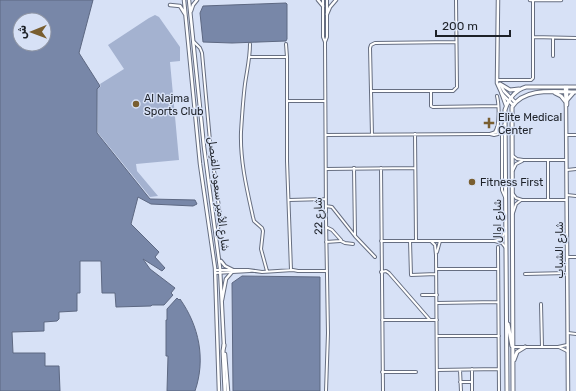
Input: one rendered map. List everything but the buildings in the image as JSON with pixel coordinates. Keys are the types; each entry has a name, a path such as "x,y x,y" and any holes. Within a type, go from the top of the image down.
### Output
{"main road":[{"path":"500,84 510,90 534,86 576,87"},
{"name":"شارع اوال","path":"507,391 505,124 506,106 510,99 521,88"},
{"path":"554,92 566,101 576,92"},
{"path":"514,104 522,96 530,94 576,92"},
{"path":"502,94 506,101 506,106"},
{"name":"شارع اوال","path":"513,391 512,113 514,104"},
{"path":"507,322 510,328 510,341 513,347"},
{"path":"224,345 224,391"},
{"path":"513,364 517,352 525,347"}],"street":[{"path":"184,0 193,0"},
{"name":"شارع الأمير سعود الفيصل","path":"184,0 200,164 215,272 219,391"},
{"name":"شارع الأمير سعود الفيصل","path":"189,0 204,147 220,259 224,345 228,391"},
{"path":"191,16 193,5 197,0"},
{"path":"318,0 323,6"},
{"name":"شارع 22","path":"323,0 325,42 328,356 326,391"},
{"name":"شارع 22","path":"325,42 327,37 327,0"},
{"path":"327,14 330,7 336,0"},
{"path":"371,91 456,90 456,0"},
{"path":"498,0 497,80 502,94 510,99"},
{"path":"530,0 561,0"},
{"path":"497,80 532,80 533,78 534,0"},
{"path":"170,5 180,6 186,15"},
{"path":"533,37 576,38"},
{"path":"553,38 554,56"},
{"path":"194,42 199,46 202,53 210,141 220,215 220,225 216,234"},
{"path":"372,135 371,44 456,42"},
{"path":"250,44 250,58 244,94 241,134 242,158 254,221 262,228 263,231 261,249 267,271"},
{"path":"286,44 290,270"},
{"path":"250,58 287,57"},
{"path":"497,80 514,104"},
{"name":"شارع الشباب","path":"566,87 568,391"},
{"path":"431,91 431,106 433,107 498,106"},
{"path":"495,133 498,122 497,96"},
{"path":"287,101 325,101"},
{"path":"498,122 500,130 502,190 506,198"},
{"path":"326,135 495,135 498,134 505,124"},
{"path":"490,134 500,130"},
{"path":"415,134 416,241"},
{"path":"566,135 576,135"},
{"path":"512,154 514,157 523,160 566,160"},
{"path":"512,171 516,164 523,160"},
{"path":"548,160 548,200"},
{"path":"326,168 415,168"},
{"path":"354,168 355,236"},
{"path":"381,168 382,391"},
{"path":"566,170 576,169"},
{"path":"512,193 516,198 522,200 567,200"},
{"path":"567,195 576,196"},
{"path":"289,200 326,199"},
{"path":"512,216 516,204 522,200"},
{"path":"326,206 332,207 355,236 375,257"},
{"path":"494,241 502,238 506,226"},
{"path":"326,227 332,230 340,241"},
{"path":"326,242 340,241 353,244"},
{"path":"381,241 494,241 502,243 506,248"},
{"path":"410,241 411,275 436,274"},
{"path":"431,241 435,245 436,255 437,391"},
{"path":"436,255 440,241"},
{"path":"498,247 499,391"},
{"path":"567,257 576,257"},
{"path":"220,259 225,266 233,271"},
{"path":"436,269 498,269"},
{"path":"215,272 251,270 327,271"},
{"path":"222,301 224,297 226,279 233,271"},
{"path":"381,272 389,273 430,320"},
{"path":"525,274 567,273"},
{"path":"422,295 437,295"},
{"path":"437,303 498,302"},
{"path":"541,304 542,347"},
{"path":"382,320 437,320"},
{"path":"568,333 576,334"},
{"path":"437,336 499,336"},
{"path":"513,347 558,347 568,345"},
{"path":"558,347 568,352"},
{"path":"437,370 499,369"},
{"path":"460,370 460,391"},
{"path":"472,370 472,391"},
{"path":"382,372 416,372"},
{"path":"460,382 472,382"}],"shaded area":[{"path":"0,0 93,0 79,53 100,86 97,89 97,133 150,199 195,200 197,204 193,206 151,204 138,197 131,224 159,252 155,257 165,268 162,271 143,259 150,269 175,288 171,293 173,295 164,305 116,307 115,293 102,293 101,261 80,261 80,293 77,293 77,311 59,312 59,319 57,321 44,322 44,331 12,332 13,353 45,353 45,366 59,366 60,391 0,391"},
{"path":"286,3 286,41 232,43 203,42 200,13 203,6"},
{"name":"Al Najma Sports Club","path":"155,15 159,17 180,47 180,61 170,62 179,160 136,164 137,171 158,196 150,197 98,133 97,89 101,86 100,84 124,69 108,45"},
{"path":"242,276 320,277 320,391 233,391 232,283"},
{"path":"177,298 179,300 180,299 187,309 199,343 200,367 195,391 167,391 167,309"}],"place":[{"name":"Al Najma Sports Club","path":"136,104"},
{"name":"Elite Medical Center","path":"489,123"},
{"name":"Fitness First","path":"472,182"}]}
